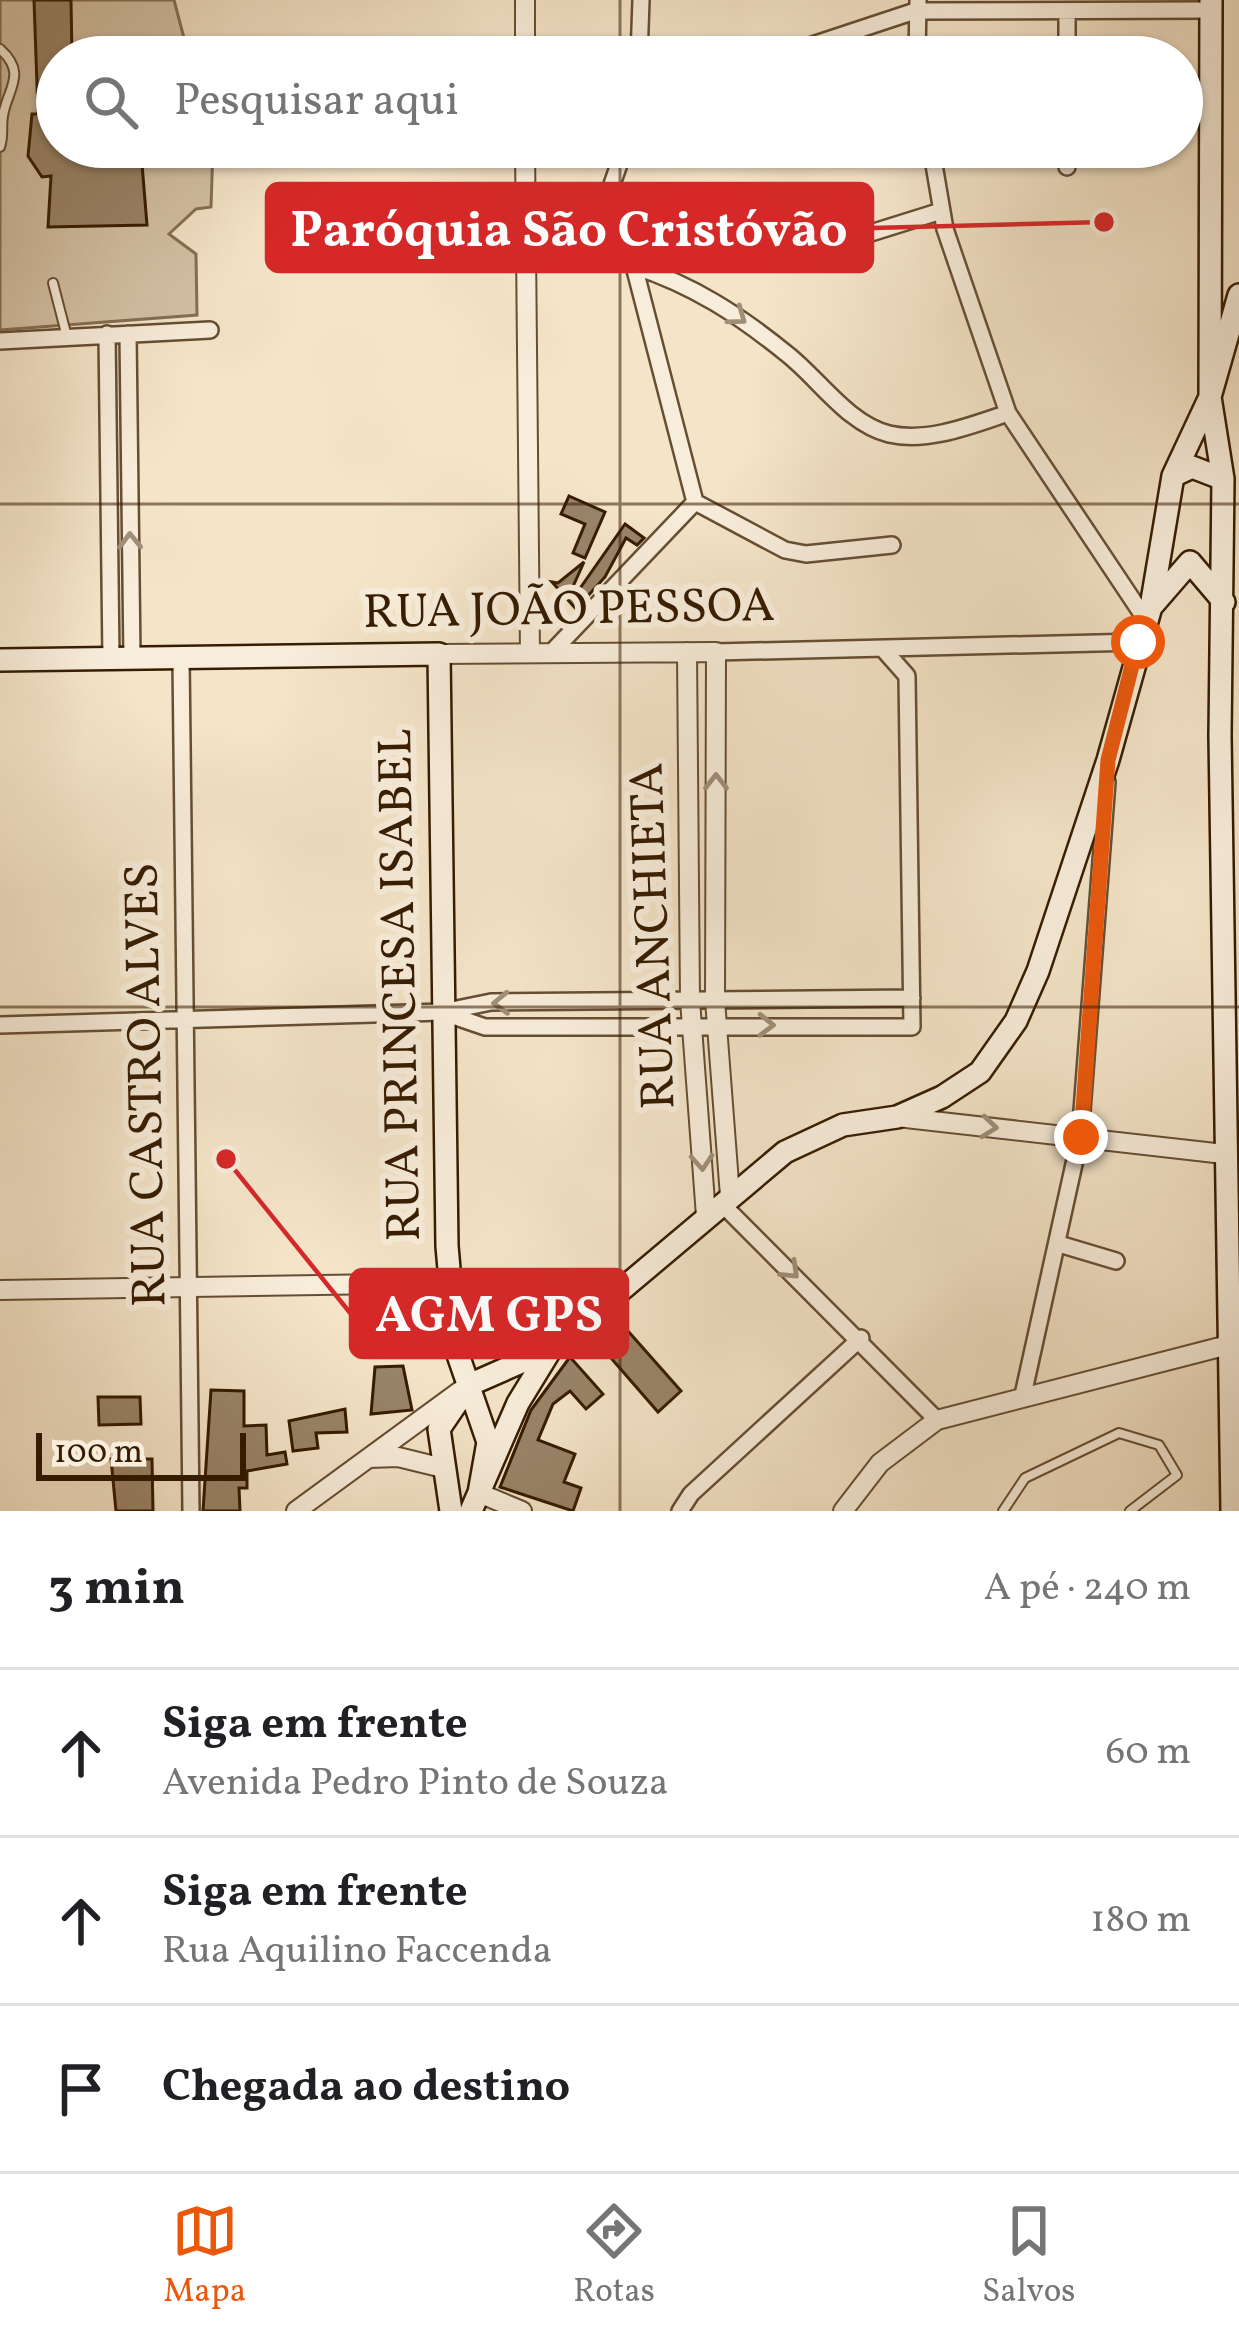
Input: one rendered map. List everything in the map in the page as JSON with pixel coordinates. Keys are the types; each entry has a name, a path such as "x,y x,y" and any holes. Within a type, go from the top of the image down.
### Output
{"main road":[{"path":"1211,5 1210,397 1223,479 1229,734 1224,1154 1232,1181 1228,1345 1232,1511"},
{"path":"451,1511 439,1430 469,1385 551,1349 719,1205 808,1138 843,1125 897,1117 942,1097 980,1072 1016,1021 1108,760 1145,623 1173,476 1210,397 1239,295"},
{"path":"1173,476 1192,467 1223,479"},
{"path":"1163,530 1173,550 1190,562 1224,602"},
{"path":"1145,623 1190,562 1223,538"},
{"name":"RUA JOÃO PESSOA","path":"0,660 439,654"},
{"name":"RUA PRINCESA ISABEL","path":"439,654 450,1283 456,1349 488,1442 475,1502"},
{"path":"450,1283 622,1287"},
{"path":"475,1502 518,1403 551,1349"}],"street":[{"path":"525,0 525,36"},
{"path":"640,36 641,0"},
{"path":"915,4 916,36"},
{"path":"831,36 915,4 1067,12 1211,5"},
{"path":"1067,12 1067,36"},
{"path":"525,168 530,653"},
{"path":"620,168 602,213 614,246 634,266 709,296 788,355 862,422 890,434 922,436 1008,413"},
{"path":"934,168 941,212 1008,413 1145,623"},
{"path":"842,242 941,212"},
{"path":"634,266 695,502 785,550 806,554 892,545"},
{"path":"0,340 210,330"},
{"path":"107,334 122,658"},
{"path":"122,658 128,334"},
{"path":"551,653 695,502"},
{"name":"RUA JOÃO PESSOA","path":"439,654 884,650 1145,623"},
{"path":"442,1012 485,1027 912,1027 907,676 884,650"},
{"name":"RUA ANCHIETA","path":"687,652 690,1000 719,1205"},
{"name":"RUA ANCHIETA","path":"716,652 719,1205"},
{"name":"RUA CASTRO ALVES","path":"181,658 191,1511"},
{"path":"1023,1395 1081,1137 1108,760"},
{"path":"688,830 716,829"},
{"path":"0,1024 442,1012 491,1002 912,998"},
{"path":"573,1004 574,1026"},
{"path":"897,1117 1224,1154"},
{"path":"719,1205 861,1338 937,1420"},
{"path":"1059,1244 1116,1261"},
{"path":"0,1290 450,1283"},
{"path":"680,1511 691,1494 861,1338"},
{"path":"843,1511 880,1463 937,1420 1228,1345"},
{"path":"296,1511 469,1385"},
{"path":"369,1459 398,1457 443,1468"},
{"path":"475,1502 522,1511"}],"lane":[{"path":"0,50 16,77 1,117 0,147"},
{"path":"53,283 67,337"},
{"path":"1004,1511 1025,1478 1119,1433 1137,1434 1159,1445 1177,1475 1130,1511"}],"path":[{"path":"525,221 602,213"}],"shaded area":[{"path":"0,0 174,0 183,36 36,36 36,168 212,168 211,207 196,209 169,234 196,254 197,315 0,330"}],"building":[{"path":"34,0 71,0 72,36 36,36 36,57"},
{"path":"32,114 36,114 36,168 28,156"},
{"path":"36,168 142,168 147,225 48,227 51,176 42,177"},
{"path":"569,496 605,512 585,558 573,553 585,524 561,514"},
{"path":"625,524 644,538 637,545 626,538 605,577 576,609 552,582 558,583 584,562 571,591 576,594"},
{"path":"620,1322 681,1391 658,1412 597,1342"},
{"path":"570,1357 603,1394 586,1409 570,1391 553,1404 538,1440 575,1454 564,1482 581,1488 573,1511 500,1487 531,1410"},
{"path":"403,1366 412,1410 371,1414 375,1367"},
{"path":"211,1390 244,1391 244,1426 266,1425 267,1455 285,1452 287,1464 247,1471 247,1488 239,1488 240,1511 203,1511"},
{"path":"98,1397 140,1397 141,1424 99,1425"},
{"path":"345,1409 347,1432 316,1433 318,1448 293,1451 289,1421"},
{"path":"111,1459 152,1459 153,1511 116,1511"}],"place":[{"name":"Paróquia São Cristóvão","path":"1104,222"},
{"name":"AGM GPS","path":"226,1159"}],"route":[{"path":"1081,1137 1108,760 1138,642"}]}
